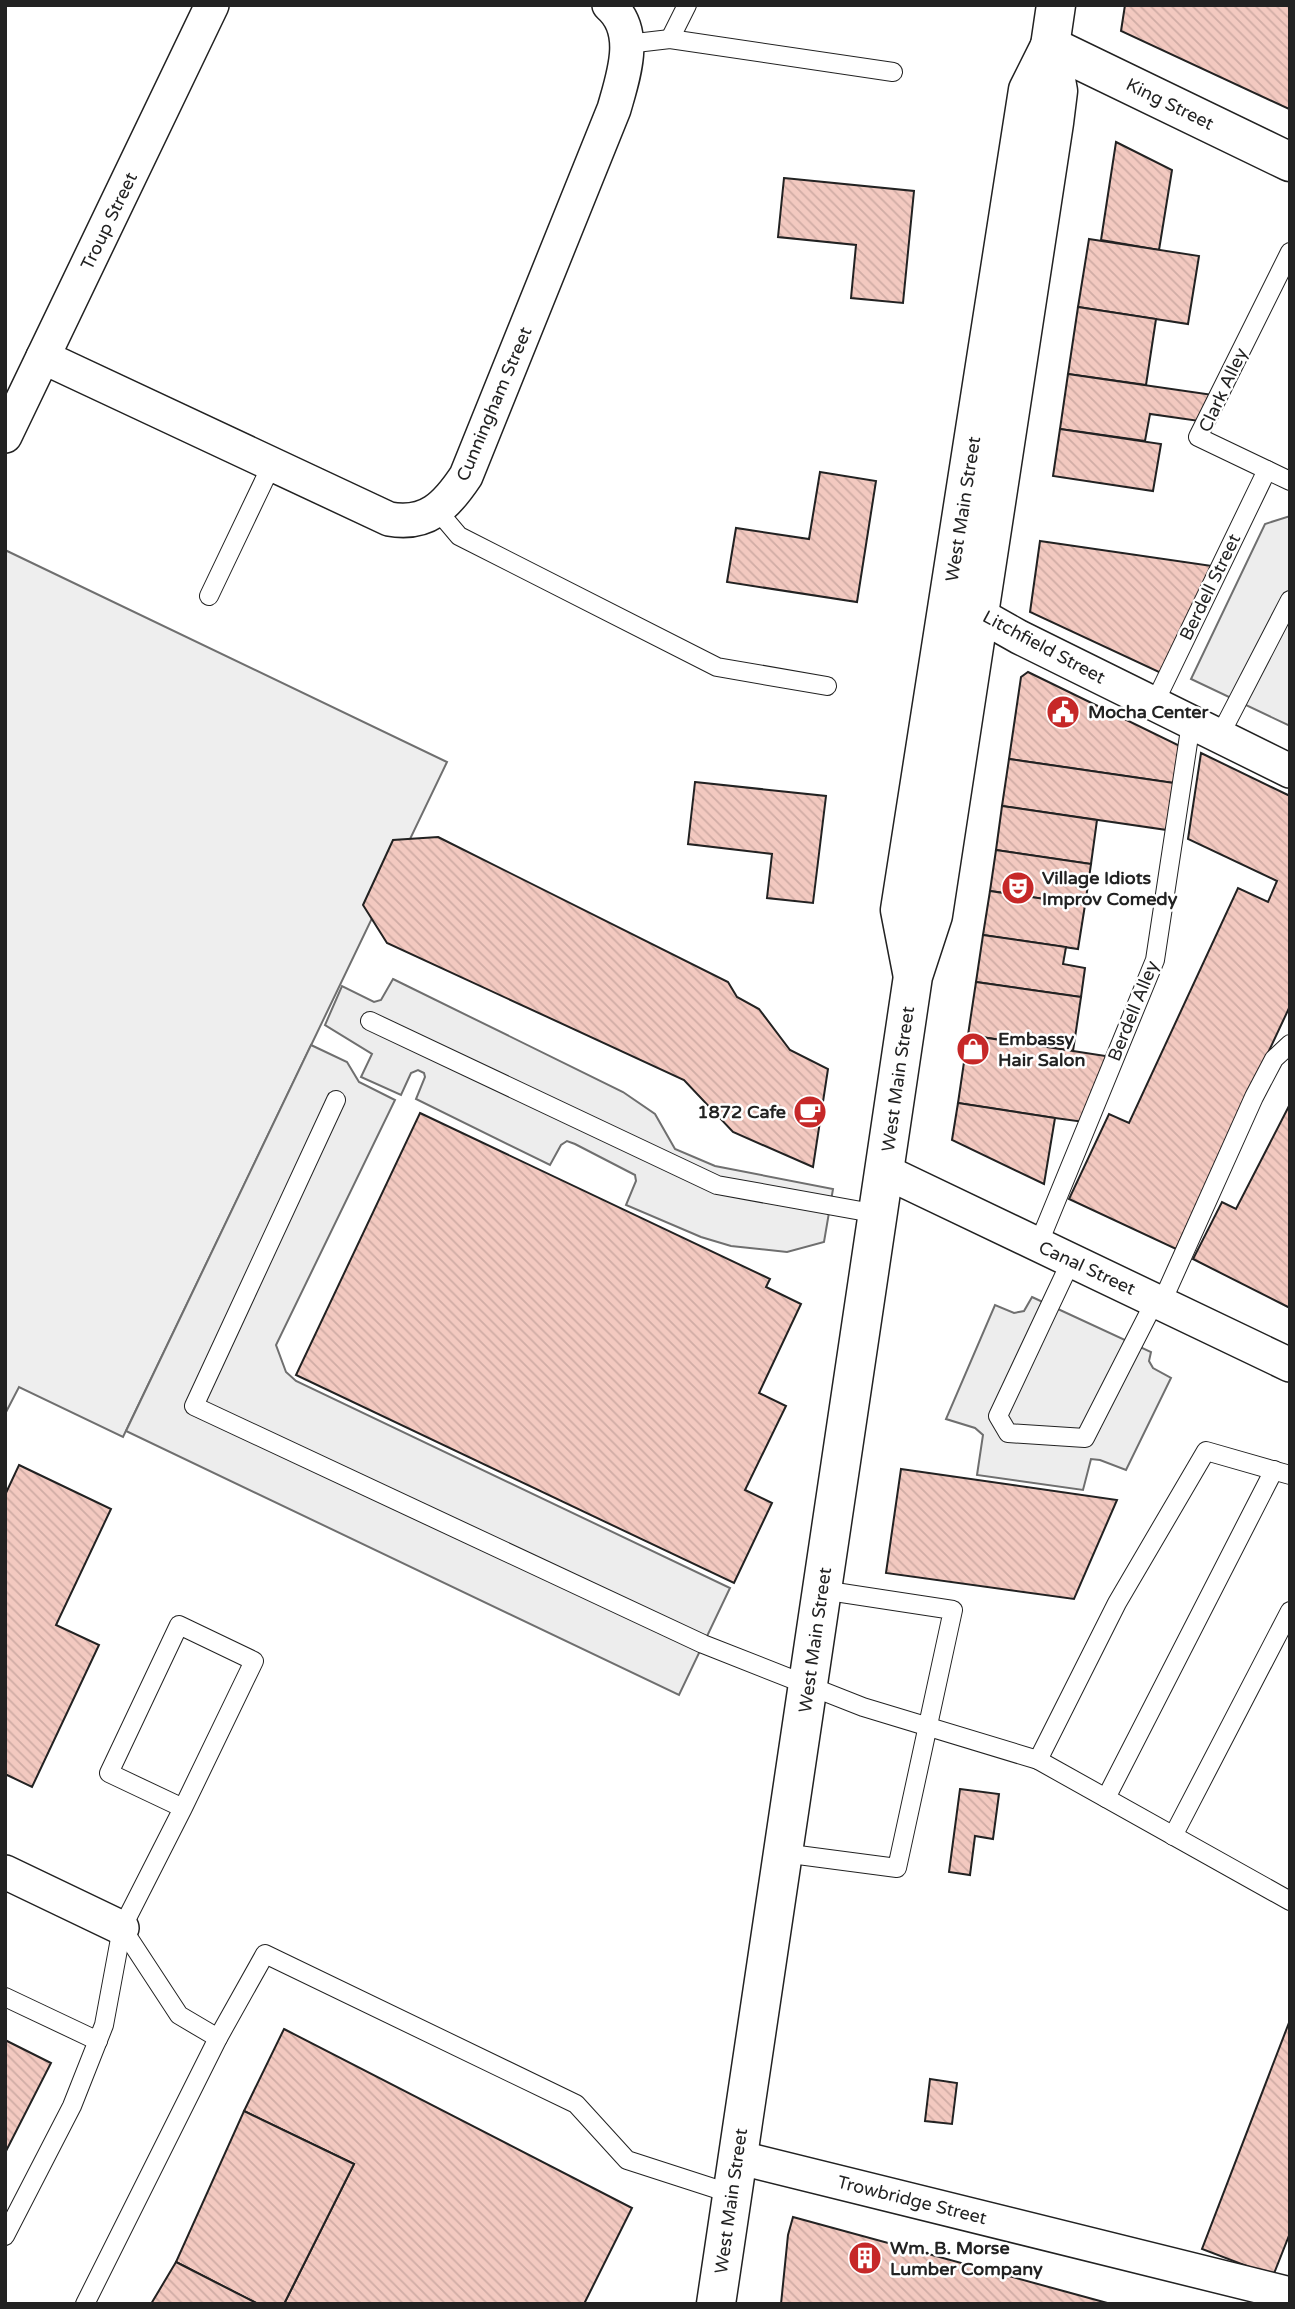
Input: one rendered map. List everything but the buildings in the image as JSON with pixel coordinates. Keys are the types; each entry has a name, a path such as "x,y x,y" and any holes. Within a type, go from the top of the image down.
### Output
{"main road":[{"name":"West Main Street","path":"716,2304 913,976 933,915 964,606 1054,123 1058,91 1050,46 1056,5"},
{"name":"King Street","path":"1050,46 1290,162"}],"street":[{"name":"Troup Street","path":"5,436 212,5"},
{"name":"Cunningham Street","path":"43,357 389,519 404,522 420,519 437,510 452,497 466,476 614,109 627,64 627,44 623,26 609,5"},
{"name":"Litchfield Street","path":"964,606 1019,637 1290,771"},
{"name":"Canal Street","path":"884,1171 1290,1365"},
{"path":"5,1872 122,1928"},
{"name":"Trowbridge Street","path":"737,2157 1290,2294"}],"lane":[{"path":"670,39 687,5"},
{"path":"627,44 670,39 893,72"},
{"name":"Clark Alley","path":"1290,253 1198,437 1290,481"},
{"path":"209,596 272,464"},
{"name":"Berdell Street","path":"1154,704 1267,470"},
{"path":"437,510 459,536 717,667 827,686"},
{"name":"Berdell Alley","path":"1038,1245 1155,960 1205,730 1290,600"},
{"path":"370,1021 717,1185 878,1214"},
{"path":"1071,1261 998,1416 1008,1433 1085,1438 1158,1302 1254,1097 1274,1059 1290,1044"},
{"path":"336,1100 194,1406 703,1644 863,1707 1038,1760 1174,1836 1287,1893"},
{"path":"1038,1760 1117,1604 1206,1451 1282,1472 1106,1798"},
{"path":"783,1853 897,1868 953,1611 822,1590"},
{"path":"1174,1836 1290,1611"},
{"path":"5,2236 72,2106 104,2025 122,1928 183,1808 254,1661 179,1625 109,1773 183,1808"},
{"path":"122,1928 179,2015 218,2038"},
{"path":"85,2304 218,2038 265,1954 576,2104 627,2160 732,2194"},
{"path":"5,1997 97,2041"}],"shaded area":[{"path":"1290,516 1290,726 1191,679 1265,524"},
{"path":"5,550 447,762 123,1437 19,1387 5,1414"},
{"path":"393,979 623,1092 655,1114 675,1149 715,1166 833,1189 824,1242 787,1252 731,1246 701,1237 626,1205 636,1181 635,1175 575,1144 567,1141 561,1145 550,1165 416,1099 425,1077 424,1073 418,1070 411,1073 401,1095 361,1077 372,1054 325,1025 342,986 374,1002 381,1000"},
{"path":"311,1045 347,1062 359,1082 395,1100 276,1345 286,1372 296,1381 730,1588 679,1695 126,1431"},
{"path":"1032,1297 1151,1352 1149,1361 1153,1368 1171,1378 1126,1470 1091,1459 1083,1490 977,1475 983,1435 975,1428 946,1419 995,1305 1014,1313 1024,1311"}],"place":[{"name":"Mocha Center","path":"1063,712"},
{"name":"Village Idiots Improv Comedy","path":"1018,888"},
{"name":"Embassy Hair Salon","path":"973,1049"},
{"name":"1872 Cafe","path":"810,1112"},
{"name":"Wm. B. Morse Lumber Company","path":"865,2258"}]}
